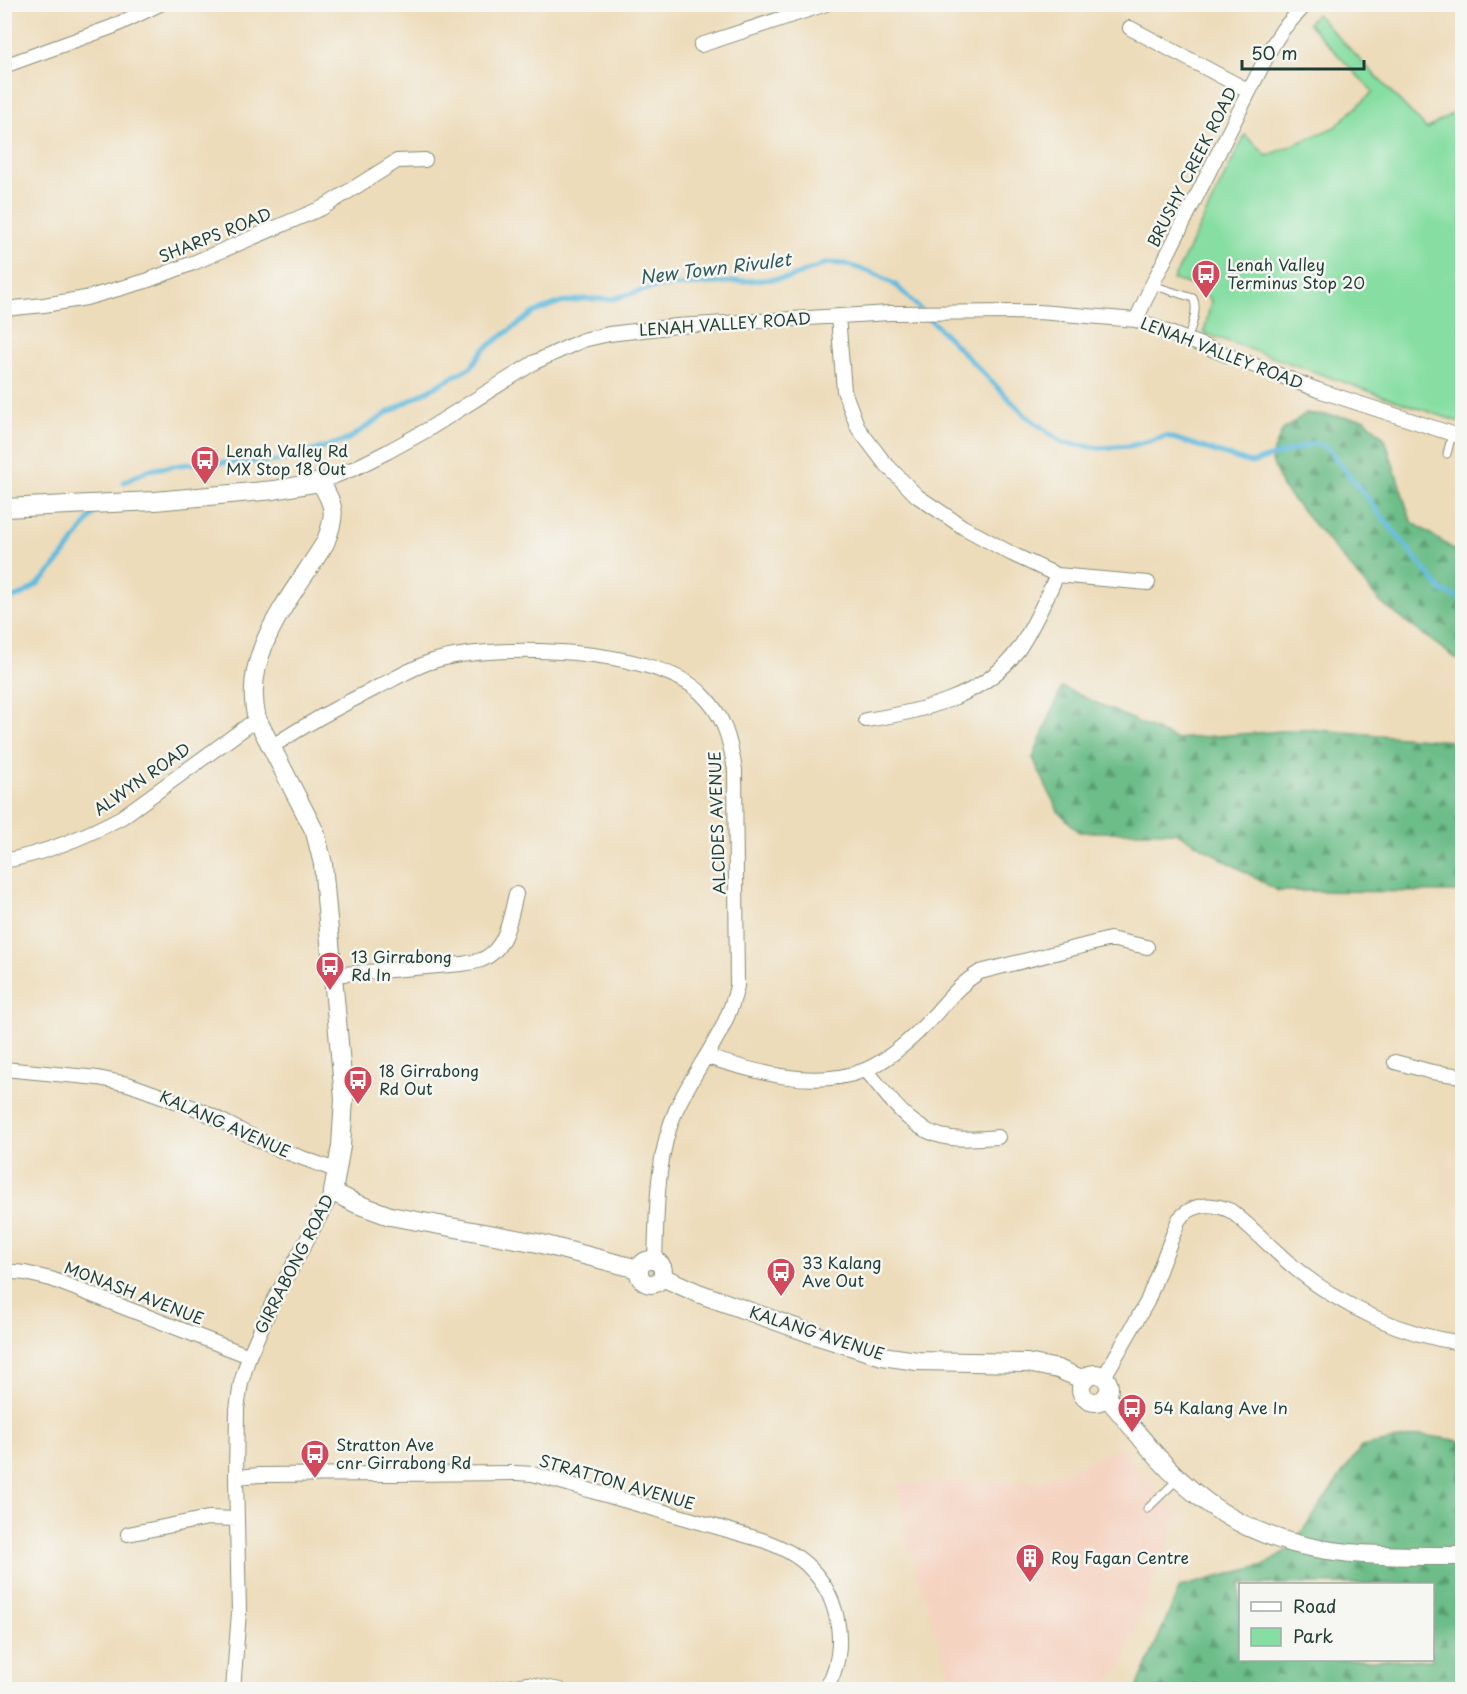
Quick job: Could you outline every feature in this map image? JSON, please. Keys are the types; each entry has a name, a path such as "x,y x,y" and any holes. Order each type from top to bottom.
{"street":[{"path":"4,66 112,27 160,4"},
{"path":"701,45 826,4"},
{"name":"BRUSHY CREEK ROAD","path":"1136,320 1249,92 1283,29 1306,4"},
{"path":"1130,28 1249,92"},
{"name":"SHARPS ROAD","path":"4,309 86,298 146,281 322,208 396,161 425,159"},
{"name":"LENAH VALLEY ROAD","path":"4,508 165,501 274,490 320,482 355,468 407,441 535,362 583,340 609,334 677,326 890,313 1039,312 1136,320 1318,390 1457,436"},
{"path":"838,316 844,391 858,428 883,461 917,496 963,527 1057,575 1148,583"},
{"name":"GIRRABONG ROAD","path":"233,1689 239,1612 237,1409 241,1383 249,1356 271,1306 333,1192 344,1122 344,1100 320,848 315,832 257,719 253,704 253,690 264,643 330,531 334,507 320,482"},
{"path":"866,720 908,714 929,707 964,692 992,675 1005,665 1019,649 1057,575"},
{"name":"ALCIDES AVENUE","path":"271,747 311,720 428,662 487,652 529,651 621,659 665,671 683,680 700,692 719,714 729,736 735,770 736,986 723,1029 679,1104 666,1142 658,1192 658,1268"},
{"name":"ALWYN ROAD","path":"4,861 53,849 115,820 257,719"},
{"path":"332,975 462,964 480,960 491,954 501,943 508,928 516,894"},
{"path":"707,1057 745,1069 800,1078 846,1075 866,1070 889,1056 907,1041 969,978 980,972 1110,939 1147,947"},
{"path":"1395,1062 1431,1072 1462,1076"},
{"name":"KALANG AVENUE","path":"4,1069 98,1078 129,1084 200,1110 274,1148 338,1171"},
{"path":"866,1070 901,1112 926,1131 953,1138 998,1137"},
{"path":"333,1192 390,1216 538,1243 638,1269 639,1277 645,1283 657,1282 658,1268"},
{"path":"1104,1377 1147,1302 1179,1219 1185,1212 1203,1205 1221,1207 1231,1211 1314,1283 1364,1312 1413,1333 1462,1343"},
{"name":"KALANG AVENUE","path":"658,1268 698,1293 882,1356 928,1362 1027,1363 1058,1370 1084,1380"},
{"name":"MONASH AVENUE","path":"4,1271 51,1279 249,1356"},
{"path":"1093,1374 1104,1377 1108,1384 1106,1396 1099,1401 1086,1398 1081,1389 1084,1380 1093,1374"},
{"path":"1106,1396 1194,1493 1229,1519 1265,1536 1285,1542 1352,1554 1462,1556"},
{"name":"STRATTON AVENUE","path":"237,1477 400,1473 533,1474 762,1540 778,1546 810,1567 830,1597 836,1614 839,1650 835,1669 825,1689"},
{"path":"128,1534 208,1518 237,1519"},
{"path":"493,1689 528,1684 561,1689"}],"lane":[{"path":"1152,285 1193,298 1196,303 1188,339"},
{"path":"1446,454 1457,436"},
{"path":"1147,1509 1179,1479"}],"shaded area":[{"path":"1119,1448 1178,1516 1120,1669 1105,1684 1092,1689 954,1689 906,1538 897,1483 1041,1481"}],"green space":[{"path":"1316,14 1427,129 1462,107 1462,423 1204,333 1211,301 1199,289 1173,280 1245,135 1267,156 1335,127 1373,92 1308,23"},
{"path":"1306,413 1365,419 1385,439 1411,521 1462,555 1462,663 1382,604 1282,487 1271,458 1282,431"},
{"path":"1062,687 1175,739 1308,729 1462,742 1462,892 1278,891 1176,832 1079,832 1058,811 1033,758"},
{"path":"1421,1435 1462,1441 1462,1689 1136,1690 1180,1587 1265,1565 1291,1547 1361,1447"}],"waterway":[{"name":"New Town Rivulet","path":"124,482 148,470 187,464 281,461 347,440 387,413 471,367 483,350 533,313 555,304 583,299 612,299 656,287 789,278 827,263 846,264 876,274 897,286 1025,415 1063,443 1100,448 1130,446 1167,436 1251,463 1315,443 1327,448 1442,591 1462,599"},
{"name":"New Town Rivulet","path":"4,599 30,590 42,580 65,554 92,516"}],"place":[{"name":"Lenah Valley Terminus Stop 20","path":"1206,300"},
{"name":"Lenah Valley Rd MX Stop 18 Out","path":"205,486"},
{"name":"13 Girrabong Rd In","path":"330,992"},
{"name":"18 Girrabong Rd Out","path":"358,1106"},
{"name":"33 Kalang Ave Out","path":"781,1298"},
{"name":"54 Kalang Ave In","path":"1132,1434"},
{"name":"Stratton Ave cnr Girrabong Rd","path":"315,1480"},
{"name":"Roy Fagan Centre","path":"1030,1584"}]}
